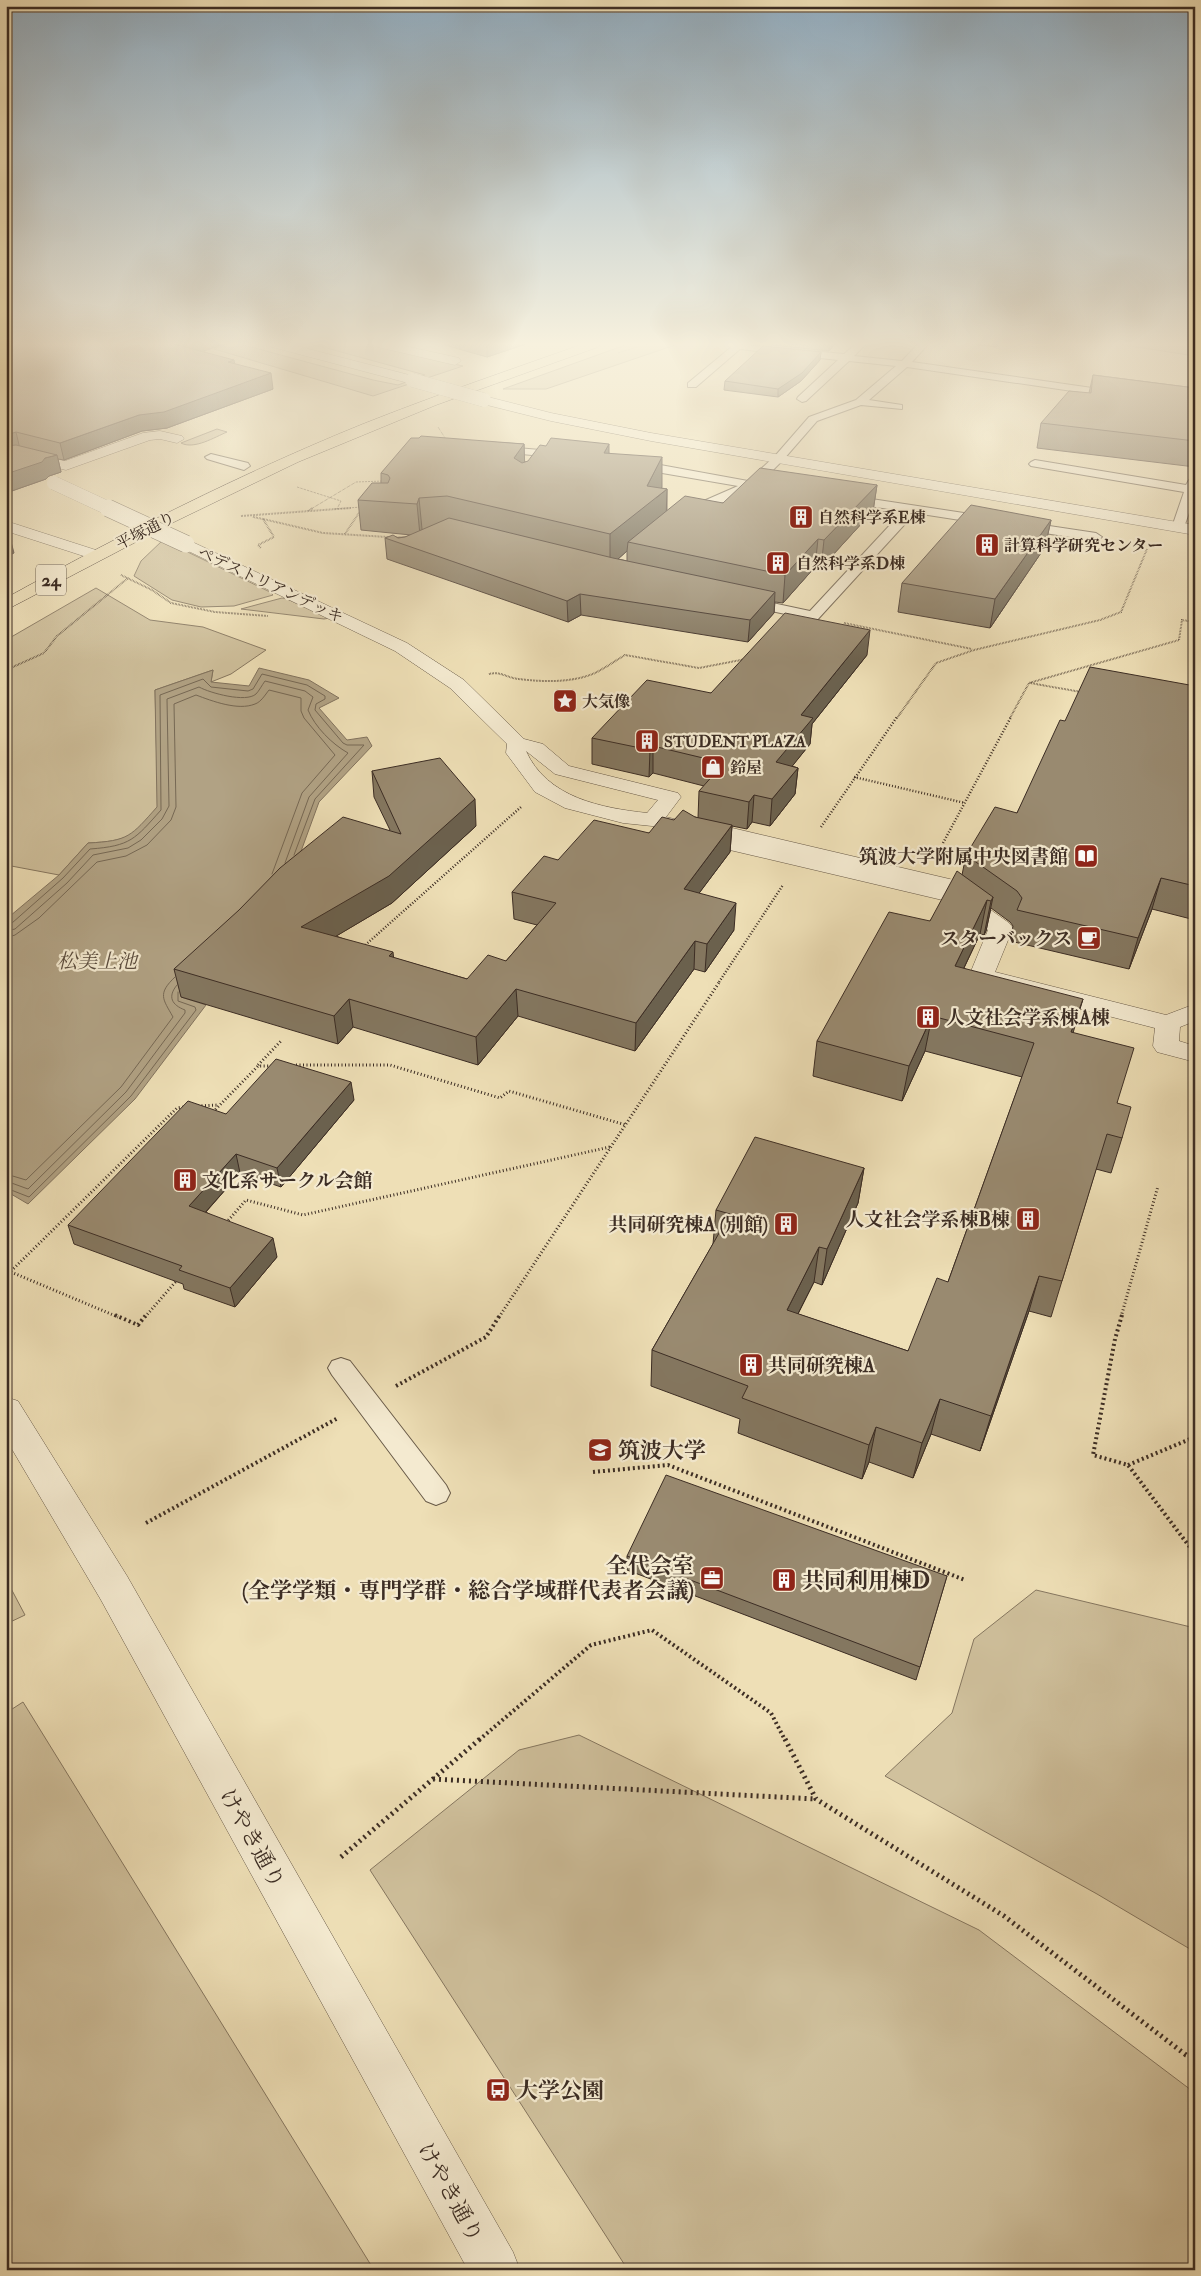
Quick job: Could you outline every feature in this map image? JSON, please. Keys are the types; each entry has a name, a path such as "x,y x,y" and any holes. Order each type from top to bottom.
{"main road":[{"path":"228,473 282,450"},
{"name":"平塚通り","path":"6,605 96,555 199,502 313,450"},
{"name":"平塚通り","path":"114,527 147,512"},
{"name":"平塚通り","path":"56,557 89,540"}],"street":[{"name":"ペデストリアンデッキ","path":"109,450 66,466 14,456 40,469 45,478 54,483 393,643 457,684 517,743 536,748 562,770 671,797 653,820"},
{"path":"734,450 1195,530"},
{"path":"6,526 96,555"},
{"name":"ペデストリアンデッキ","path":"517,743 516,753 542,788 572,804 624,817 653,820 948,890 1001,928 981,976 1168,1023"},
{"path":"1195,1012 1168,1023 1166,1046 1195,1054"},
{"name":"けやき通り","path":"6,1410 114,1588 495,2270"}],"lane":[{"path":"510,450 576,456"},
{"path":"676,521 751,485 786,450"},
{"path":"538,466 548,453"},
{"path":"1044,454 1035,464 1193,486 1178,527"},
{"path":"211,457 244,466"},
{"path":"624,462 770,488"},
{"path":"836,498 1096,537"},
{"path":"727,598 813,616 912,509"},
{"path":"977,534 985,520"},
{"path":"341,1368 436,1493"}],"path":[{"path":"308,511 356,482 386,481"},
{"path":"290,485 341,501 337,509"},
{"path":"241,516 362,507 345,534"},
{"path":"250,516 323,533 402,538"},
{"path":"263,519 274,538 258,545 264,551"},
{"path":"820,829 854,777 936,664 974,650 1100,620 1121,612 1149,544"},
{"path":"114,573 152,590 171,603 214,612 272,617"},
{"path":"6,670 44,653 57,636 128,578"},
{"path":"813,616 974,650"},
{"path":"943,843 1030,683 1179,640 1182,620 1195,622"},
{"path":"457,684 496,672 517,679 557,681 575,679 595,673 625,655 699,668 752,657"},
{"path":"1030,683 1088,693"},
{"path":"854,777 965,803"},
{"path":"357,952 542,788"},
{"path":"146,1523 486,1337 784,884"},
{"path":"208,1117 282,1040"},
{"path":"286,1065 390,1065 500,1098 509,1091 626,1125"},
{"path":"258,1066 277,1066"},
{"path":"194,1107 220,1104"},
{"path":"6,1276 177,1108 186,1107"},
{"path":"220,1229 246,1200 303,1214 611,1146"},
{"path":"1158,1186 1115,1338 1093,1456 1128,1465 1195,1437"},
{"path":"11,1272 138,1325 183,1274"},
{"path":"593,1472 668,1465 965,1580"},
{"path":"1128,1465 1195,1554"},
{"path":"341,1858 591,1645 652,1630 771,1713 816,1799"},
{"path":"432,1779 816,1799 1004,1916 1186,2055 1195,2058"}],"shaded area":[{"path":"163,540 273,595 234,606 201,607 172,600 134,576 141,561"},
{"path":"96,588 150,620 203,627 266,650 231,674 211,682 213,670 155,690 158,807 129,836 113,841 88,843 59,875 6,865 6,640"},
{"path":"282,598 330,618 324,619 241,609"},
{"path":"6,1579 25,1615 6,1624"},
{"path":"1036,1590 1195,1628 1195,1952 1097,1894 885,1776 952,1713 974,1639"},
{"path":"23,1702 374,2270 6,2270 6,1713"},
{"path":"579,1735 979,1930 1195,2093 1195,2270 628,2270 370,1870 519,1750"}],"water":[{"name":"松美上池","path":"259,668 309,680 339,698 319,708 347,740 367,737 372,746 319,802 285,895 181,997 206,1005 135,1099 28,1204 6,1191 6,923 10,916 59,875 88,843 112,841 128,835 135,831 157,807 155,690 213,670 211,682 249,686"}],"building":[{"path":"6,450 37,450 57,455 45,458 42,462 6,474"},
{"path":"401,450 520,450 514,458 522,463 528,461 536,450 606,450 604,453 662,457 647,486 667,489 610,534 447,496 419,498 417,504 358,500 372,483 388,483 390,478 388,475 381,473"},
{"path":"760,468 877,485 824,540 818,539 785,575 628,542 685,496 723,503"},
{"path":"971,505 1051,520 995,599 902,583"},
{"path":"449,518 613,558 775,592 750,620 580,594 567,601 385,538 393,535 398,538 405,537"},
{"path":"785,613 870,630 801,715 813,718 776,762 798,768 772,799 754,795 749,802 699,791 724,763 653,746 650,750 592,738 647,680 711,693"},
{"name":"筑波大学附属中央図書館","path":"1090,667 1195,686 1195,886 1161,878 1138,938 1017,910 1022,898 1017,891 966,855 995,807 1017,813 1060,720 1065,721"},
{"path":"440,758 475,799 389,876 301,927 393,952 389,956 467,979 488,955 506,961 556,903 512,892 544,856 558,860 594,820 649,833 662,817 674,820 683,810 695,817 732,825 684,889 736,903 707,944 695,941 636,1023 516,989 476,1037 349,999 334,1016 174,969 239,910 280,868 343,817 401,834 372,771"},
{"path":"957,871 993,897 991,901 987,900 955,966 1083,999 1071,1032 1134,1048 1117,1103 1131,1107 1122,1138 1107,1134 1062,1281 1039,1276 991,1416 940,1399 922,1443 876,1427 869,1445 742,1398 748,1386 652,1350 730,1214 716,1210 755,1137 864,1168 827,1249 819,1247 787,1310 908,1351 937,1278 948,1282 1034,1043 932,1016 909,1066 817,1041 889,912 930,921"},
{"path":"276,1059 351,1082 277,1168 236,1154 189,1206 273,1238 230,1288 179,1270 182,1266 68,1225 188,1101 226,1114"},
{"name":"共同利用棟D","path":"666,1475 947,1576 920,1667 627,1556"}],"place":[{"name":"自然科学系E棟","path":"801,517"},
{"name":"計算科学研究センター","path":"987,545"},
{"name":"自然科学系D棟","path":"778,563"},
{"name":"大気像","path":"565,701"},
{"name":"STUDENT PLAZA","path":"647,741"},
{"name":"鈴屋","path":"713,767"},
{"name":"筑波大学附属中央図書館","path":"1086,856"},
{"name":"スターバックス","path":"1089,938"},
{"name":"人文社会学系棟A棟","path":"928,1017"},
{"name":"文化系サークル会館","path":"185,1180"},
{"name":"人文社会学系棟B棟","path":"1028,1219"},
{"name":"共同研究棟A (別館)","path":"786,1224"},
{"name":"共同研究棟A","path":"751,1365"},
{"name":"筑波大学","path":"600,1450"},
{"name":"全代会室 (全学学類・専門学群・総合学域群代表者会議)","path":"712,1578"},
{"name":"共同利用棟D","path":"784,1580"},
{"name":"大学公園","path":"498,2090"}]}
